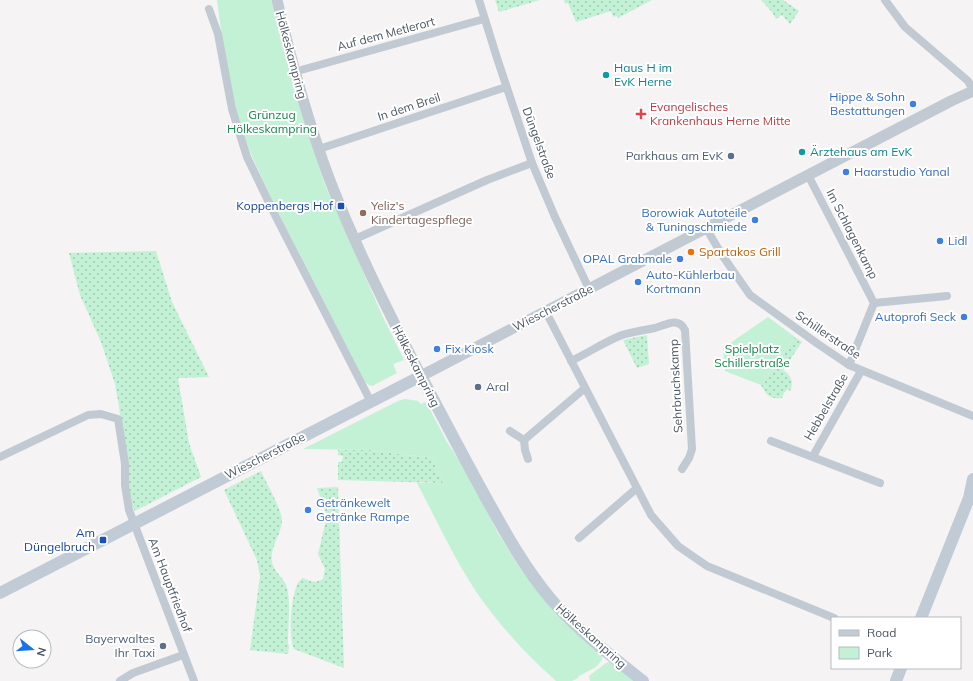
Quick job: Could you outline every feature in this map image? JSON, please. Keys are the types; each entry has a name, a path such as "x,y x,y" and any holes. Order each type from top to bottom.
{"main road":[{"name":"Wiescherstraße","path":"0,594 421,376"},
{"name":"Hölkeskampring","path":"421,376 512,545 534,578 572,621 594,642 642,681"},
{"path":"921,617 971,494 973,479"},
{"path":"896,681 901,669"}],"street":[{"name":"Hölkeskampring","path":"277,0 294,72 330,179 383,300 421,376"},
{"name":"Düngelstraße","path":"479,0 506,87 532,163 555,217 589,289"},
{"path":"885,0 905,27 968,81 973,90"},
{"path":"210,9 218,34 232,109 247,157 276,217 371,402"},
{"name":"Auf dem Metlerort","path":"294,72 484,19"},
{"name":"In dem Breil","path":"319,149 506,87"},
{"name":"Wiescherstraße","path":"421,376 973,90"},
{"path":"355,239 480,183 532,163"},
{"name":"Im Schlagenkamp","path":"808,176 874,303"},
{"name":"Schillerstraße","path":"706,228 722,255 754,299 849,365 973,416"},
{"path":"849,365 874,303 947,296"},
{"path":"546,312 651,515 678,546 707,566 832,617"},
{"name":"Sehrbruchskamp","path":"571,361 622,335 658,327 667,323 680,323 685,330 692,449 689,458 682,469"},
{"name":"Hebbelstraße","path":"813,456 862,371"},
{"path":"524,440 585,388"},
{"path":"0,457 88,415 101,414 118,418 125,464 125,485 129,510 134,524"},
{"path":"510,431 524,440"},
{"path":"524,440 528,459"},
{"name":"Hebbelstraße","path":"771,441 880,483"},
{"path":"579,538 637,488"},
{"name":"Am Hauptfriedhof","path":"134,524 194,681"},
{"path":"120,681 133,674 183,655"}],"green space":[{"name":"Grünzug Hölkeskampring","path":"217,0 271,0 296,95 325,185 382,315 404,360 393,364 397,373 373,386 365,382 274,204 250,152 237,113 225,61"},
{"path":"495,0 540,0 499,12"},
{"path":"564,0 652,0 618,18 617,16 613,17 611,11 576,22 568,3 565,4"},
{"path":"761,0 783,0 799,11 790,24 782,15 776,19"},
{"path":"156,251 172,302 209,377 178,378 189,443 201,477 135,511 128,487 119,406 115,384 101,342 80,295 69,253"},
{"name":"Spielplatz Schillerstraße","path":"768,317 795,337 761,385 725,371 723,348"},
{"path":"647,335 649,364 637,368 623,340"},
{"path":"795,337 802,342 783,370 788,374 792,382 790,391 788,389 782,398 768,396 761,385"},
{"path":"405,399 418,401 421,404 426,402 447,442 470,477 498,533 520,568 537,591 602,655 602,660 596,667 572,681 556,681 523,649 493,615 459,564 417,483 443,483 432,458 369,450 303,449 398,401"},
{"path":"338,450 369,450 432,458 443,483 338,480 338,462 342,462 343,456 338,455"},
{"path":"261,471 277,503 282,521 272,552 272,562 273,566 286,584 288,594 288,654 250,650 260,576 257,560 224,490"},
{"path":"338,487 344,668 294,649 291,635 293,599 298,583 303,578 313,582 323,579 325,569 318,554 327,516 317,488"},
{"path":"610,662 634,681 590,681 589,676 606,663"}],"place":[{"name":"Haus H im EvK Herne","path":"606,75"},
{"name":"Hippe & Sohn Bestattungen","path":"913,104"},
{"name":"Evangelisches Krankenhaus Herne Mitte","path":"641,114"},
{"name":"Ärztehaus am EvK","path":"802,152"},
{"name":"Parkhaus am EvK","path":"731,156"},
{"name":"Haarstudio Yanal","path":"846,172"},
{"name":"Koppenbergs Hof","path":"341,206"},
{"name":"Yeliz's Kindertagespflege","path":"363,213"},
{"name":"Borowiak Autoteile & Tuningschmiede","path":"755,220"},
{"name":"Lidl","path":"940,241"},
{"name":"Spartakos Grill","path":"691,252"},
{"name":"OPAL Grabmale","path":"680,259"},
{"name":"Auto-Kühlerbau Kortmann","path":"638,282"},
{"name":"Autoprofi Seck","path":"964,317"},
{"name":"Fix Kiosk","path":"437,349"},
{"name":"Aral","path":"478,387"},
{"name":"Getränkewelt Getränke Rampe","path":"308,510"},
{"name":"Am Düngelbruch","path":"103,540"},
{"name":"Bayerwaltes Ihr Taxi","path":"163,646"}]}
